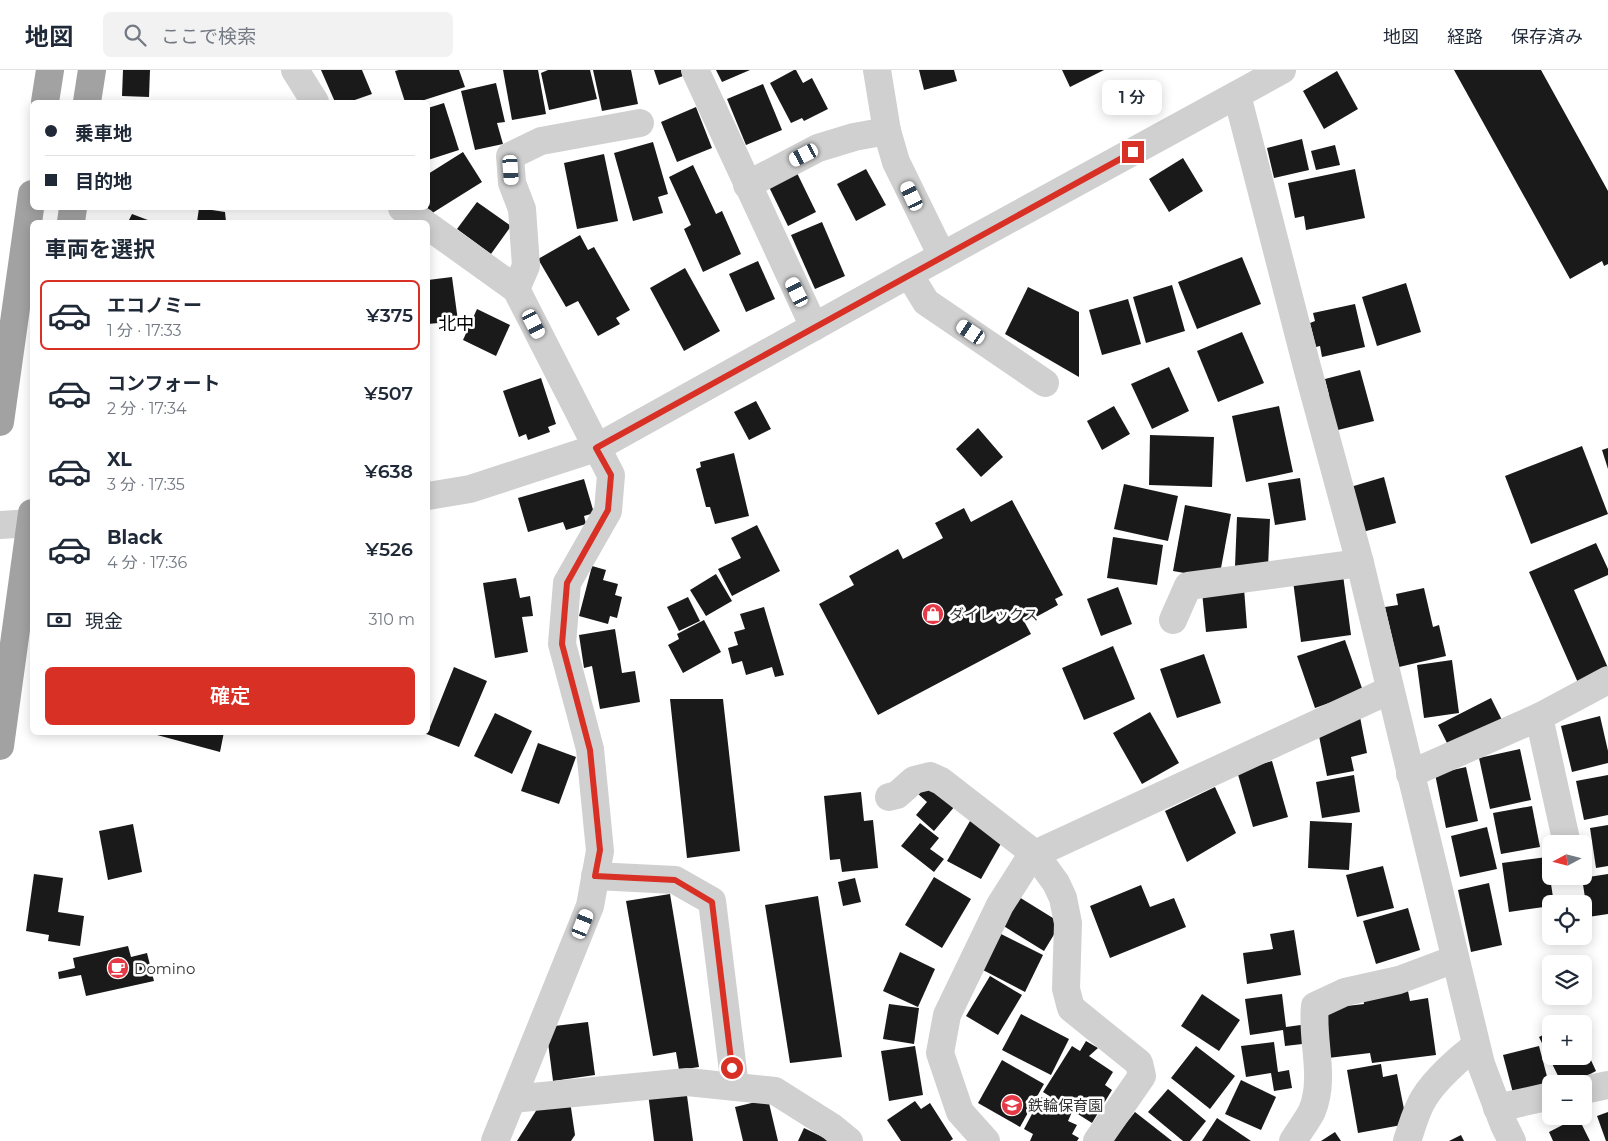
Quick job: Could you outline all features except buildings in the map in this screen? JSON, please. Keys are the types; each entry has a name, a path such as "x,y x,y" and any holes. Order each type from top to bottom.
{"highway":[{"path":"45,100 50,70"},
{"path":"87,100 92,70"},
{"path":"0,422 30,208"},
{"path":"0,746 30,534"}],"street":[{"path":"295,70 314,100"},
{"path":"694,70 814,327"},
{"path":"877,70 887,131 896,162 942,256"},
{"path":"430,496 470,489 596,448 1282,70"},
{"path":"1237,95 1360,563 1476,1046 1497,1108 1515,1140"},
{"path":"516,289 526,266 522,209 512,183 510,156 541,141 640,123"},
{"path":"747,185 818,148 854,137 887,131"},
{"path":"405,210 420,220"},
{"path":"430,227 516,289 611,475 608,510 567,583 562,644 590,750 600,850 590,906 495,1141"},
{"path":"909,274 926,302 1045,383"},
{"path":"0,525 30,520"},
{"path":"1173,620 1188,586 1360,563"},
{"path":"1410,774 1539,717 1608,680"},
{"path":"986,1141 960,1112 940,1053 947,1015 1000,904 1028,861 1035,854 1390,690"},
{"path":"1539,717 1565,835"},
{"path":"889,797 898,795 914,780 930,776 941,781 1035,854 1056,883 1063,898 1068,923 1066,990 1071,1008 1139,1063 1142,1076 1097,1141"},
{"path":"595,876 675,880 712,902 734,1087"},
{"path":"1293,1141 1312,1110 1318,1083 1313,1021 1314,1006 1344,992 1399,980 1455,960"},
{"path":"1407,1141 1424,1098 1464,1054 1476,1046"},
{"path":"512,1099 687,1082 775,1091 832,1127 849,1141"},
{"path":"1592,1088 1608,1085"},
{"path":"1497,1108 1542,1098"}],"place":[{"name":"ダイレックス","path":"933,614"},
{"name":"Domino","path":"118,968"},
{"name":"鉄輪保育園","path":"1012,1105"}],"district":[{"name":"北中","path":"456,324"}],"route":[{"path":"732,1068 712,902 675,880 595,876 600,850 590,750 562,644 567,583 608,510 611,475 596,448 1133,152"}]}
